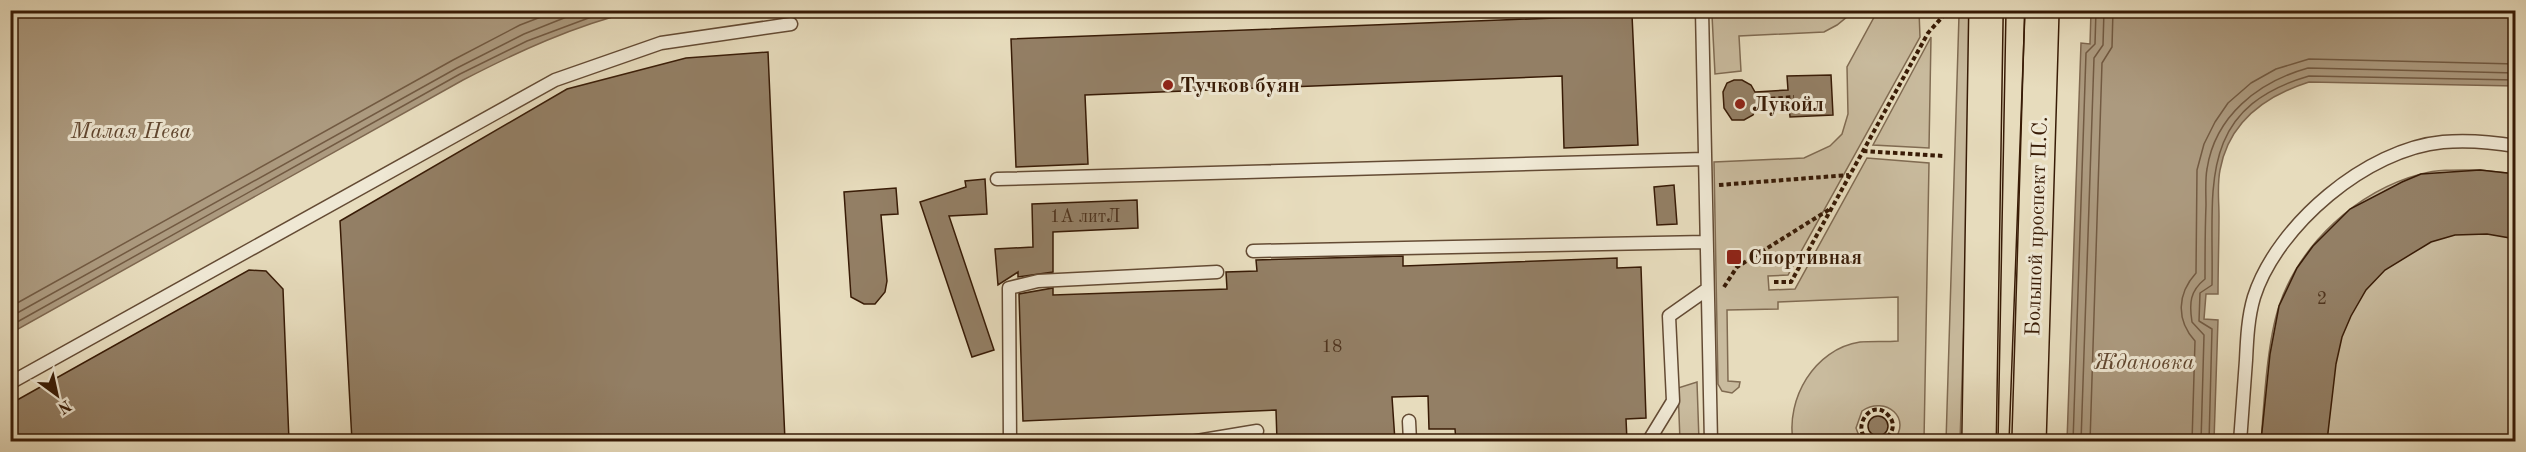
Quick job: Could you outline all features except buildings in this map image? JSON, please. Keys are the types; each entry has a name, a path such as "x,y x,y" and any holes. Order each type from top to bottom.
{"main road":[{"path":"1979,441 1986,10"},
{"name":"Большой проспект П.С.","path":"2029,441 2042,10"}],"lane":[{"path":"1702,10 1706,290 1711,441"},
{"path":"10,383 555,80 661,43 791,24"},
{"path":"2240,441 2248,324 2254,297 2264,273 2288,236 2304,218 2345,183 2394,155 2442,142 2492,142 2516,146"},
{"path":"997,178 1704,159"},
{"path":"1253,251 1706,242"},
{"path":"1010,441 1009,288 1038,281 1216,272"},
{"path":"1648,441 1673,401 1669,316 1706,290"},
{"path":"1409,421 1410,441 1419,441"},
{"path":"1191,441 1257,431"}],"path":[{"path":"1774,282 1791,282 1928,33 1944,15"},
{"path":"1756,100 1794,97"},
{"path":"1863,151 1944,156"},
{"path":"1705,187 1850,175"},
{"path":"1707,314 1737,267 1831,208"},
{"path":"1870,411 1886,412 1891,418 1892,433 1887,439 1878,441 1866,437 1861,423 1864,416 1870,411"},
{"path":"1860,441 1866,437"}],"shaded area":[{"path":"1878,10 1919,11 1920,37 1788,275 1768,276 1769,290 1795,289 1867,158 1929,163 1924,441 1893,441 1900,425 1898,418 1888,408 1880,406 1862,411 1856,428 1859,436 1852,441 1793,441 1794,409 1799,393 1817,365 1829,355 1860,342 1898,341 1898,297 1778,302 1778,309 1727,310 1728,381 1740,382 1739,387 1732,393 1722,391 1718,384 1714,162 1804,158 1830,146 1842,134 1848,114 1847,67"},
{"path":"1717,11 1849,11 1848,16 1824,32 1739,36 1741,71 1715,74 1712,15"},
{"path":"1959,15 1974,16 1960,441 1946,442"},
{"path":"1931,37 1929,148 1873,145"},
{"path":"2480,170 2515,174 2515,441 2261,442 2267,373 2279,306 2289,283 2316,241 2353,207 2397,182 2435,171"},
{"path":"1697,382 1699,441 1680,441 1678,388"}],"water":[{"name":"Малая Нева","path":"11,10 634,11 547,40 463,80 11,333"},
{"name":"Ждановка","path":"2091,11 2515,11 2515,86 2309,82 2264,103 2241,124 2225,153 2219,176 2218,294 2206,294 2204,319 2218,320 2214,441 2067,441 2081,43 2090,44"}],"tram line":[{"path":"1998,442 2006,10"},
{"path":"2009,442 2025,10"}],"place":[{"name":"Тучков буян","path":"1168,85"},
{"name":"Лукойл","path":"1740,104"},
{"name":"Спортивная","path":"1734,257"}]}
